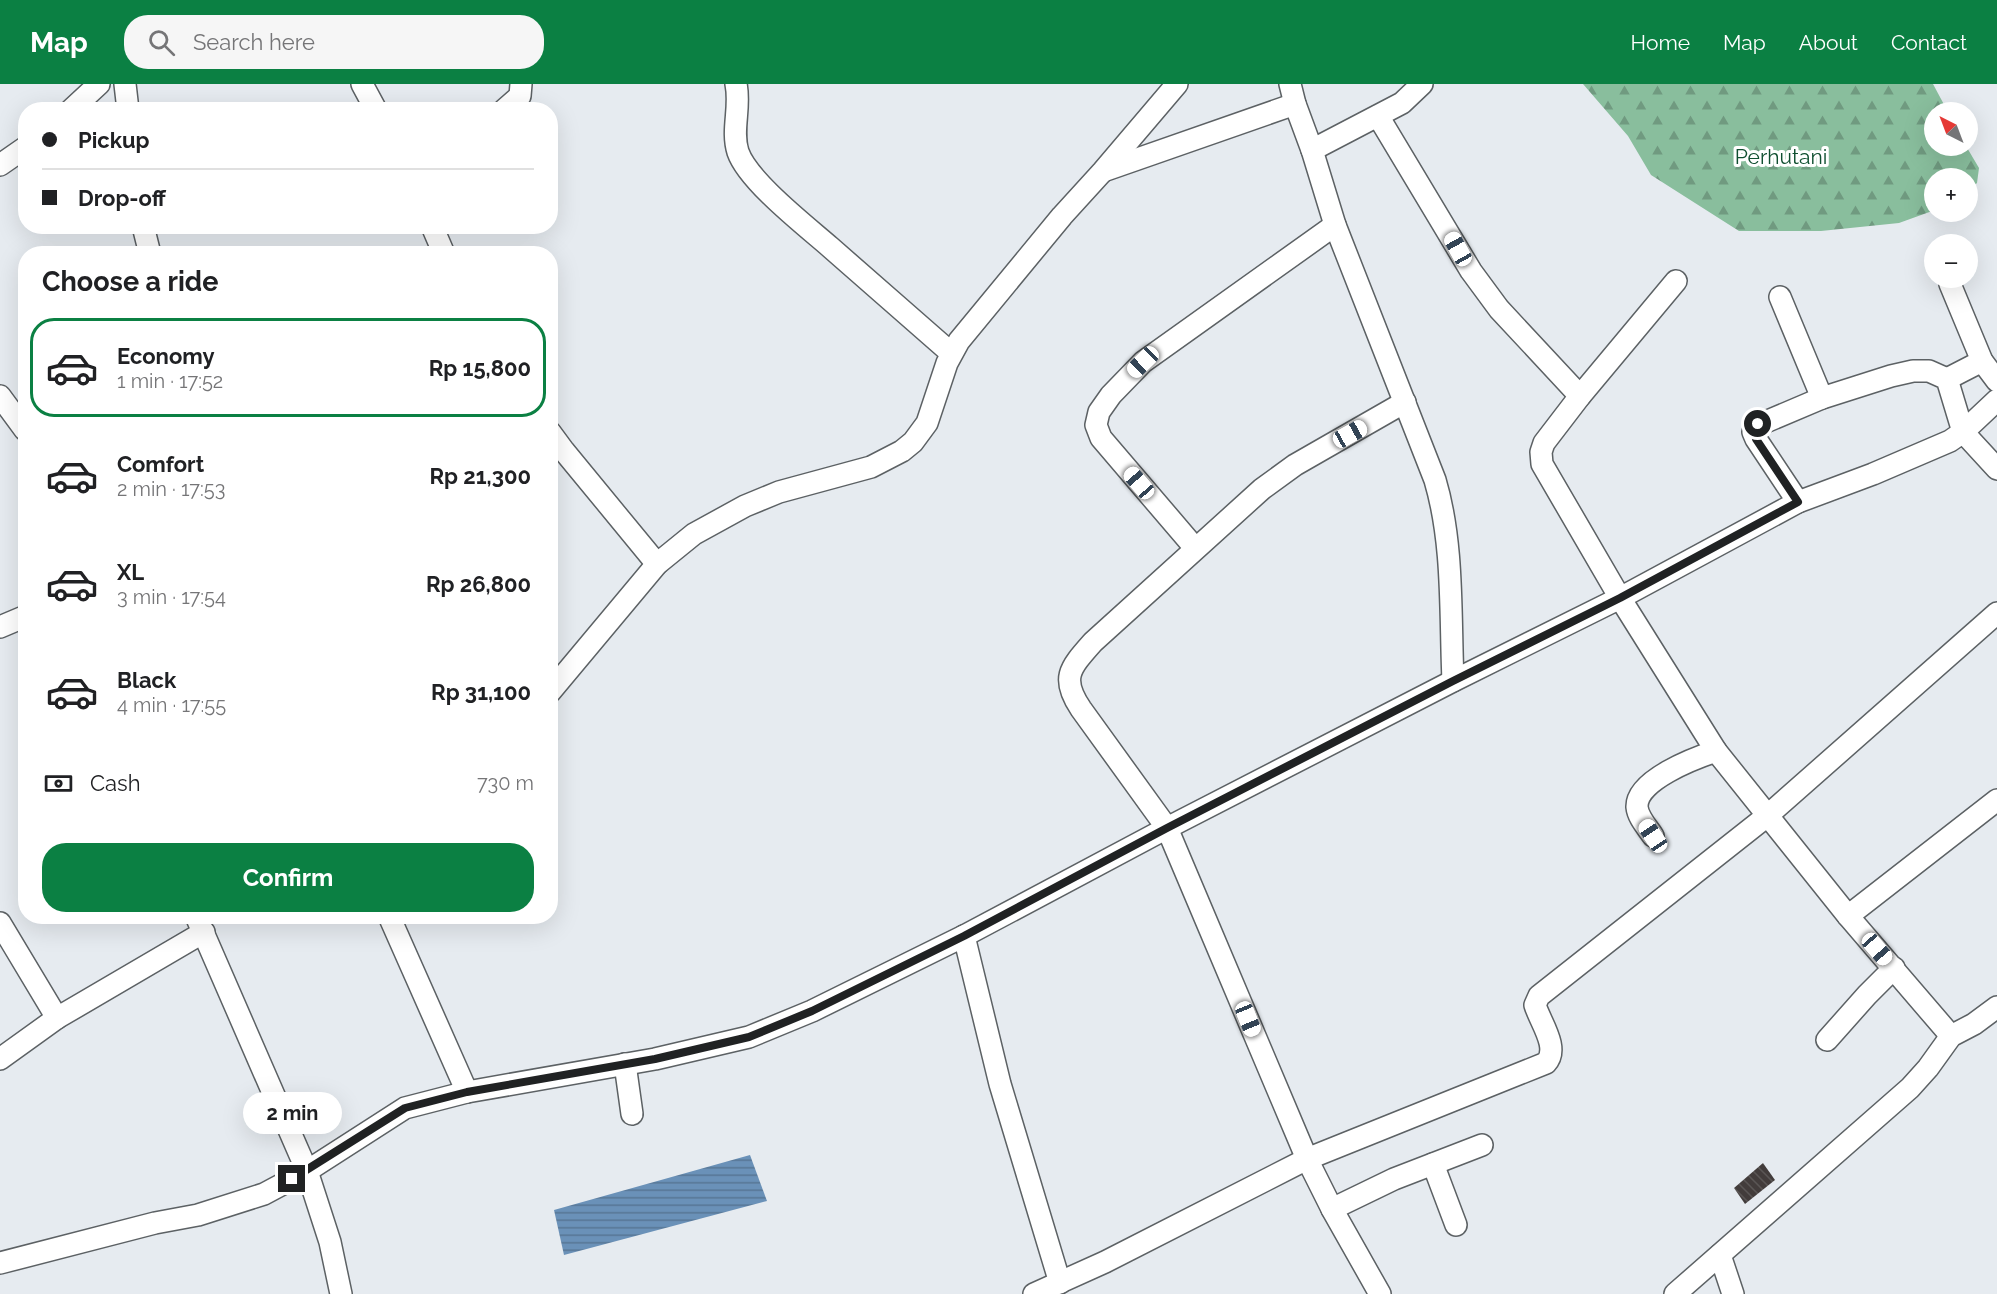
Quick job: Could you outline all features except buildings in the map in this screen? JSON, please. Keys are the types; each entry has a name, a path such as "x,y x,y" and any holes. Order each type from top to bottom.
{"street":[{"path":"80,102 99,84"},
{"path":"125,84 127,102"},
{"path":"362,84 372,102"},
{"path":"513,102 520,96 521,84"},
{"path":"736,84 738,101 735,140 739,154 752,175 787,210 951,353"},
{"path":"558,682 657,564 702,529 745,506 778,492 872,467 902,451 920,434 927,423 951,353 969,327 1177,84"},
{"path":"1312,150 1402,103 1422,84"},
{"path":"1103,171 1293,94 1335,225 1435,480 1445,519 1453,681"},
{"path":"1378,116 1471,271 1499,309 1580,396"},
{"path":"0,165 18,153"},
{"path":"1195,548 1101,438 1096,429 1097,418 1111,395 1143,362 1335,225"},
{"path":"1676,281 1544,443 1541,460 1620,598 1716,751 1848,916 1951,1036"},
{"path":"1952,288 1982,361 1997,381"},
{"path":"1780,297 1822,398"},
{"path":"1947,380 1982,361"},
{"path":"1798,502 1756,439 1754,430 1761,423 1822,398 1913,371 1929,370 1947,380 1963,432 1997,470"},
{"path":"0,396 18,420"},
{"path":"0,1263 155,1223 198,1215 264,1194 307,1171 405,1108 467,1092 625,1064 749,1037 812,1011 964,936 1167,828 1620,598 1798,502 1950,441 1997,400"},
{"path":"1380,1294 1307,1159 1167,828 1081,709 1071,693 1069,680 1074,665 1093,642 1262,489 1295,465 1405,402"},
{"path":"558,443 657,564"},
{"path":"1034,1294 1141,1244 1307,1159 1548,1061 1552,1048 1534,1005 1539,996 1767,816 1997,613"},
{"path":"0,627 18,619"},
{"path":"1653,836 1638,813 1640,796 1649,785 1668,772 1686,762 1716,751"},
{"path":"1848,916 1997,800"},
{"path":"0,923 57,1018"},
{"path":"0,1059 57,1018 200,924 307,1171 330,1242 341,1294"},
{"path":"392,924 467,1092"},
{"path":"964,936 1000,1084 1060,1283"},
{"path":"1827,1040 1854,1008 1894,968"},
{"path":"1674,1294 1910,1088 1951,1036 1974,1024 1997,1007"},
{"path":"625,1064 632,1114"},
{"path":"1332,1209 1394,1179 1482,1144"},
{"path":"1433,1164 1456,1225"},
{"path":"1720,1255 1733,1294"}],"green space":[{"name":"Perhutani","path":"1583,84 1933,84 1943,102 1924,102 1924,156 1972,156 1979,168 1978,176 1978,168 1924,168 1924,214 1899,223 1821,231 1739,231 1651,175 1628,136"}],"water":[{"path":"750,1155 767,1201 564,1255 554,1210"}],"route":[{"path":"292,1179 405,1108 467,1092 655,1059 749,1037 812,1011 964,936 1167,828 1620,598 1798,502 1753,434 1758,424"}]}
